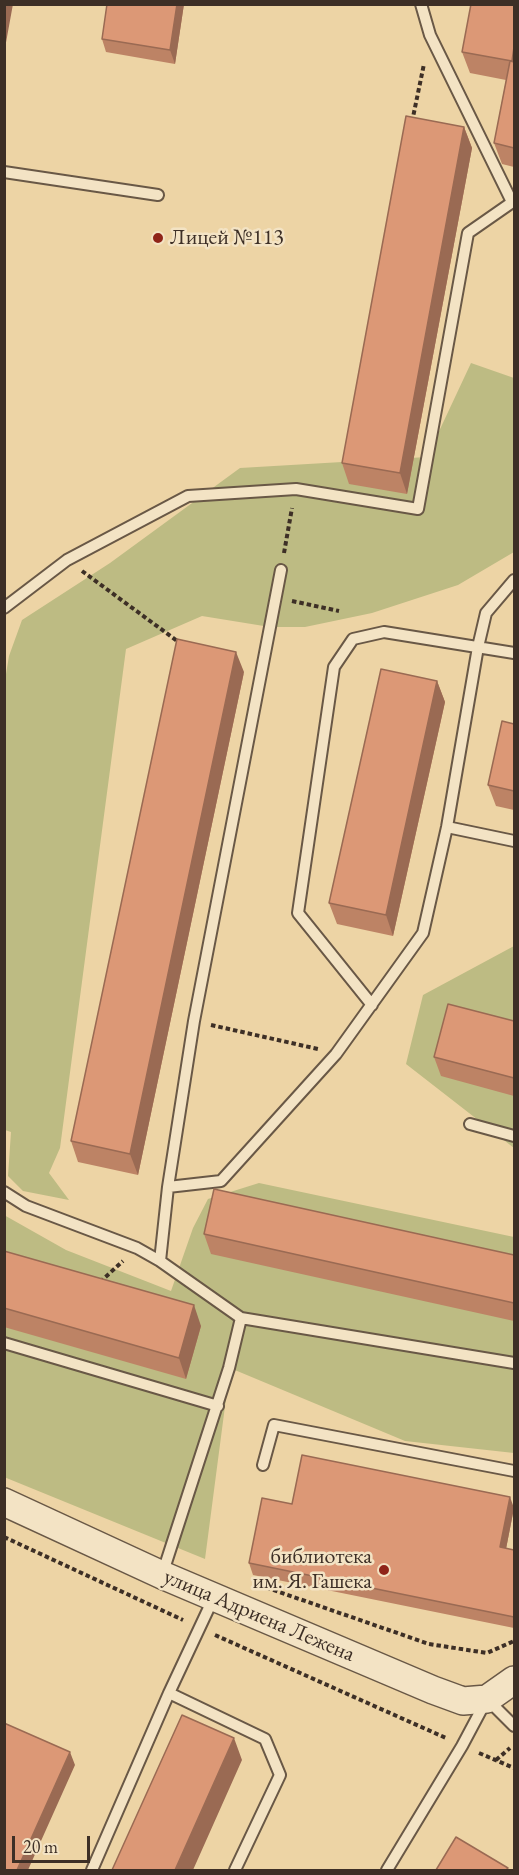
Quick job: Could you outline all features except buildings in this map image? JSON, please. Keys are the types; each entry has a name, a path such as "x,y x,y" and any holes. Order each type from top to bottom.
{"street":[{"name":"улица Адриена Лежена","path":"4,1502 162,1575 433,1690 463,1701 487,1699"},
{"path":"487,1699 514,1680"}],"lane":[{"path":"4,608 67,560 188,496 296,489 417,509 468,233 513,202 430,35 421,4"},
{"path":"4,172 158,195"},
{"path":"160,1261 168,1187 194,1022 281,570"},
{"path":"168,1187 221,1181 336,1054 423,933 447,827 478,646 486,613 514,580"},
{"path":"372,1005 298,913 334,667 353,639 384,632 514,653"},
{"path":"447,827 514,841"},
{"path":"470,1124 514,1136"},
{"path":"4,1192 26,1206 136,1248 160,1261 241,1318 514,1363"},
{"path":"162,1575 230,1368 241,1318"},
{"path":"4,1343 218,1406"},
{"path":"263,1466 274,1425 514,1471"},
{"path":"92,1870 169,1693 214,1597"},
{"path":"169,1693 265,1739 280,1775 235,1870"},
{"path":"387,1870 462,1746 487,1699 514,1726"}],"path":[{"path":"411,128 430,35"},
{"path":"281,570 296,489"},
{"path":"67,560 181,643"},
{"path":"276,598 339,611"},
{"path":"194,1022 336,1054"},
{"path":"98,1284 136,1248"},
{"path":"4,1537 199,1628 447,1738"},
{"path":"252,1582 429,1644 487,1653 514,1641"},
{"path":"496,1760 510,1748"},
{"path":"479,1753 514,1768"}],"shaded area":[{"path":"471,363 514,378 514,552 458,585 372,613 305,627 270,627 202,616 126,649 60,1148 49,1173 69,1200 23,1191 8,1176 11,1132 5,1130 4,686 9,656 22,620 110,563 240,468 427,457"},
{"path":"514,946 514,1148 406,1064 423,995"},
{"path":"259,1183 514,1237 514,1453 405,1441 230,1368 205,1559 4,1477 4,1215 66,1250 171,1291 193,1228 208,1199"}],"place":[{"name":"Лицей №113","path":"158,238"},
{"name":"библиотека им. Я. Гашека","path":"384,1570"}]}
